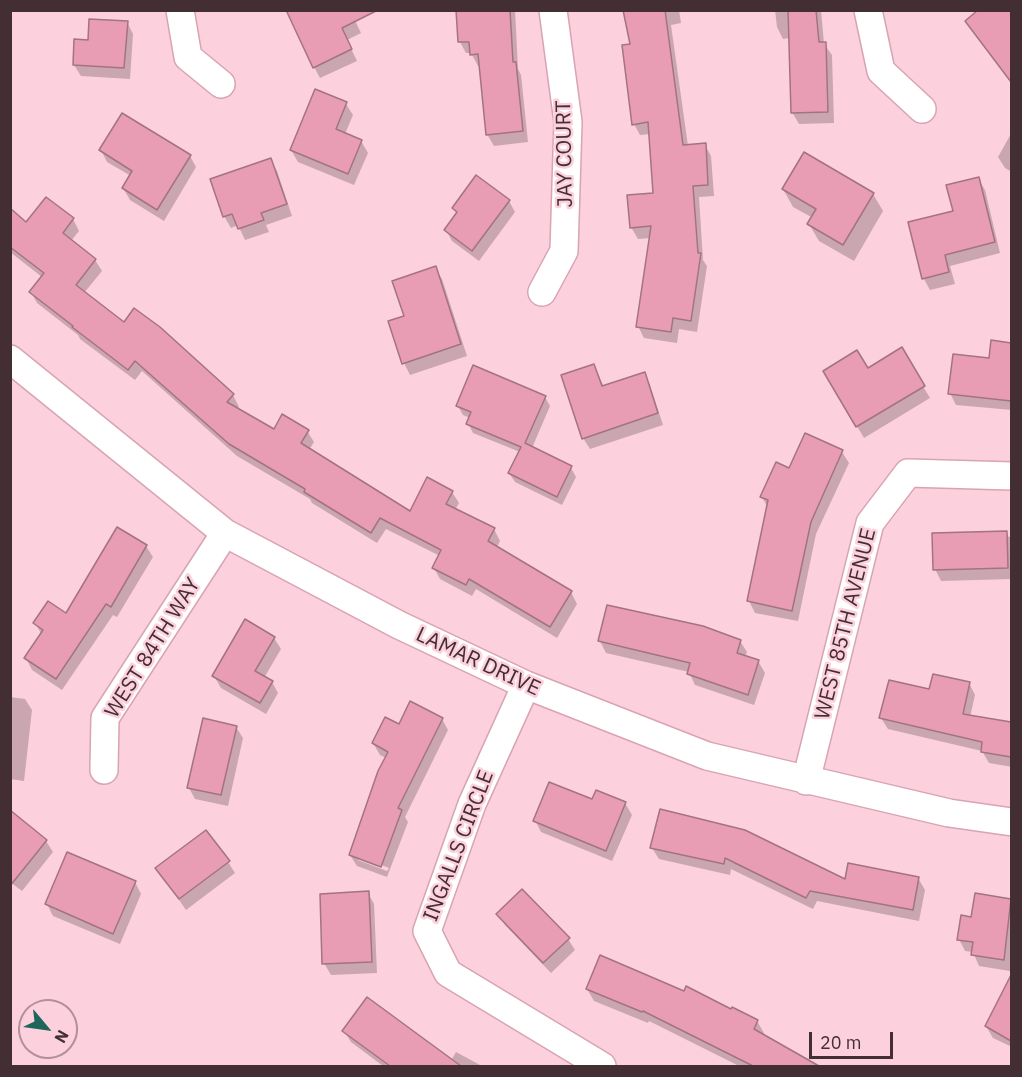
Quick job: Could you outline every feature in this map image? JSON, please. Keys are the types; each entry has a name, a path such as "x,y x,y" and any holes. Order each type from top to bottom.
{"street":[{"path":"180,10 188,57 221,84"},
{"name":"JAY COURT","path":"542,292 564,251 568,122 553,10"},
{"path":"868,10 881,71 922,109"},
{"name":"LAMAR DRIVE","path":"10,359 225,533 399,625 526,686 707,756 949,813 1011,822"},
{"name":"WEST 85TH AVENUE","path":"806,781 870,523 908,473 1011,476"},
{"name":"WEST 84TH WAY","path":"104,771 105,718 225,533"},
{"name":"INGALLS CIRCLE","path":"526,686 472,804 427,931 448,973 602,1066"}],"building":[{"path":"286,10 378,10 342,28 352,49 313,68"},
{"path":"456,10 510,10 513,62 516,62 523,131 486,135 478,54 470,55 469,42 458,42"},
{"path":"623,10 665,10 683,145 706,143 708,185 693,186 698,253 701,253 691,321 673,318 671,332 636,327 651,226 630,228 627,195 653,193 648,122 632,125 622,45 630,44"},
{"path":"788,10 816,10 819,42 826,42 828,112 791,113"},
{"path":"978,10 1011,10 1011,82 965,21"},
{"path":"89,19 128,21 124,68 73,65 74,39 88,40"},
{"path":"315,89 347,102 336,129 362,140 348,174 290,150"},
{"path":"122,113 191,155 157,210 122,188 132,171 99,150"},
{"path":"804,152 874,193 843,245 807,224 816,209 782,189"},
{"path":"271,158 287,204 261,213 264,220 238,229 232,214 223,217 210,179"},
{"path":"476,175 510,200 472,251 444,230 457,212 452,208"},
{"path":"979,177 995,242 945,255 949,272 922,279 908,222 953,211 946,185"},
{"path":"46,197 74,218 63,233 96,259 76,285 124,322 134,308 160,327 234,394 227,402 274,429 282,414 309,430 301,443 410,511 427,477 453,491 446,504 495,528 488,541 572,591 550,627 469,579 466,585 432,568 441,550 380,518 371,533 304,492 305,489 229,444 135,361 128,370 29,292 44,273 10,247 10,208 26,222"},
{"path":"436,266 461,344 402,364 388,321 404,316 392,281"},
{"path":"991,340 1011,343 1011,401 948,394 953,354 989,358"},
{"path":"902,347 925,386 856,427 823,371 857,350 868,368"},
{"path":"594,364 602,386 645,372 658,413 582,439 561,375"},
{"path":"473,365 546,396 525,443 572,466 557,497 508,473 521,447 466,424 471,412 456,406"},
{"path":"805,433 843,450 811,522 792,611 747,601 768,500 760,497 776,462 789,468"},
{"path":"117,527 147,545 111,607 106,604 56,679 24,658 43,630 33,623 48,601 66,613"},
{"path":"1007,531 1008,568 933,570 932,533"},
{"path":"607,605 703,626 741,640 737,653 759,660 748,695 687,674 690,663 598,641"},
{"path":"245,619 275,637 255,671 273,681 260,703 212,676"},
{"path":"933,674 970,682 963,714 1011,722 1011,757 981,752 982,742 879,718 889,680 929,689"},
{"path":"410,701 443,718 398,808 402,810 381,867 349,855 378,771 388,752 372,743 385,717 399,724"},
{"path":"203,718 237,726 221,795 187,788"},
{"path":"549,782 592,799 596,790 626,802 606,851 533,821"},
{"path":"660,809 745,830 845,879 848,863 919,877 913,910 810,891 806,898 725,858 724,864 650,848"},
{"path":"10,810 47,840 10,886"},
{"path":"206,830 230,861 179,899 155,868"},
{"path":"67,852 136,881 113,934 45,904"},
{"path":"522,889 570,938 543,963 496,914"},
{"path":"369,891 372,962 322,964 320,894"},
{"path":"975,893 1011,899 1004,960 971,955 973,942 957,940 961,915 971,917"},
{"path":"600,955 684,991 686,986 758,1020 754,1029 819,1066 753,1066 643,1011 586,989"},
{"path":"1011,975 1011,1041 985,1026"},
{"path":"367,997 461,1066 390,1066 342,1031"}]}
